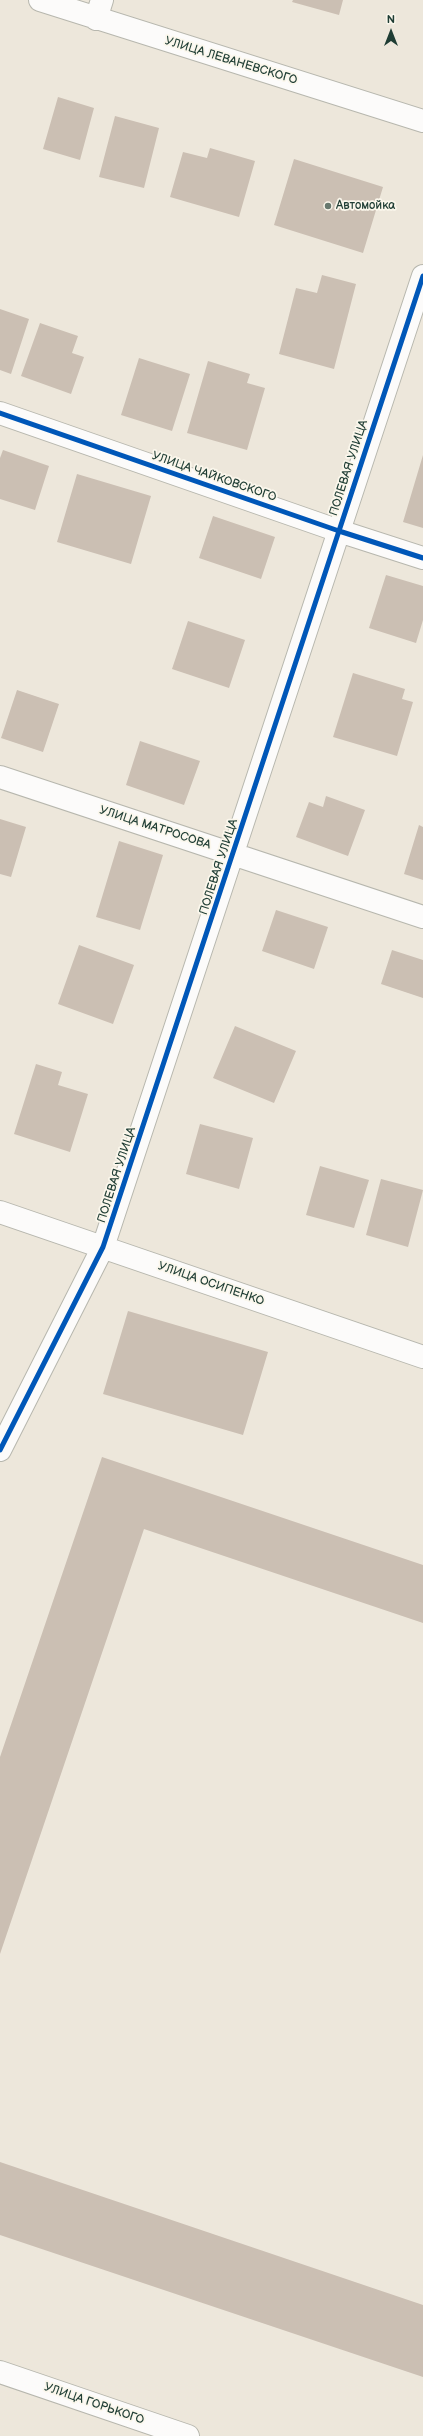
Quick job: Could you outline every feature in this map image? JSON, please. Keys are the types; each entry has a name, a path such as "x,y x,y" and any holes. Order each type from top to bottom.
{"street":[{"name":"УЛИЦА ЛЕВАНЕВСКОГО","path":"40,0 99,9 423,121"},
{"name":"ПОЛЕВАЯ УЛИЦА","path":"0,1450 103,1247 234,854 338,532 423,276"},
{"name":"УЛИЦА ЧАЙКОВСКОГО","path":"0,413 338,532 423,558"},
{"name":"УЛИЦА МАТРОСОВА","path":"0,777 423,917"},
{"name":"УЛИЦА ОСИПЕНКО","path":"0,1212 423,1357"},
{"name":"УЛИЦА ГОРЬКОГО","path":"0,2372 188,2436"}],"building":[{"path":"293,0 343,0 339,15 292,2"},
{"path":"58,97 94,108 80,160 43,149"},
{"path":"115,116 159,128 144,188 99,177"},
{"path":"210,148 255,161 239,217 170,197 183,152 207,158"},
{"name":"Автомойка","path":"294,159 383,187 363,253 274,225"},
{"path":"322,275 356,284 334,369 279,354 296,288 317,293"},
{"path":"0,309 29,319 11,374 0,370"},
{"path":"40,323 78,336 72,353 84,357 71,394 21,376"},
{"path":"139,358 190,374 172,431 121,415"},
{"path":"208,361 250,374 247,383 265,388 247,450 187,433"},
{"path":"3,450 49,466 35,510 0,499 0,458"},
{"path":"423,455 423,528 403,522"},
{"path":"77,474 151,496 131,564 57,542"},
{"path":"213,516 275,537 261,579 199,558"},
{"path":"386,575 423,586 423,620 416,643 369,628"},
{"path":"188,621 245,640 229,688 172,669"},
{"path":"353,673 405,689 402,699 413,702 397,756 333,737"},
{"path":"17,690 59,704 43,752 1,738"},
{"path":"140,741 200,761 184,805 126,785"},
{"path":"326,796 365,810 348,856 296,837 309,802 323,807"},
{"path":"0,819 26,827 11,877 0,874"},
{"path":"419,825 423,827 423,880 404,874"},
{"path":"119,841 163,855 140,930 96,917"},
{"path":"276,910 328,927 314,969 262,951"},
{"path":"79,945 134,965 113,1024 58,1004"},
{"path":"392,950 423,960 423,998 381,984"},
{"path":"235,1026 296,1051 274,1103 213,1078"},
{"path":"36,1064 62,1072 58,1085 88,1094 70,1152 14,1134"},
{"path":"200,1124 253,1138 239,1189 186,1174"},
{"path":"320,1166 369,1180 354,1228 306,1215"},
{"path":"381,1179 423,1190 408,1247 366,1235"},
{"path":"128,1311 268,1352 243,1435 103,1394"},
{"path":"102,1457 423,1565 423,1623 144,1529 0,1954 0,1757"},
{"path":"0,2162 423,2305 423,2377 0,2235"}],"cycle path":[{"path":"0,1450 103,1247 423,276"},
{"path":"0,413 339,531 423,558"}],"place":[{"name":"Автомойка","path":"328,206"}]}
